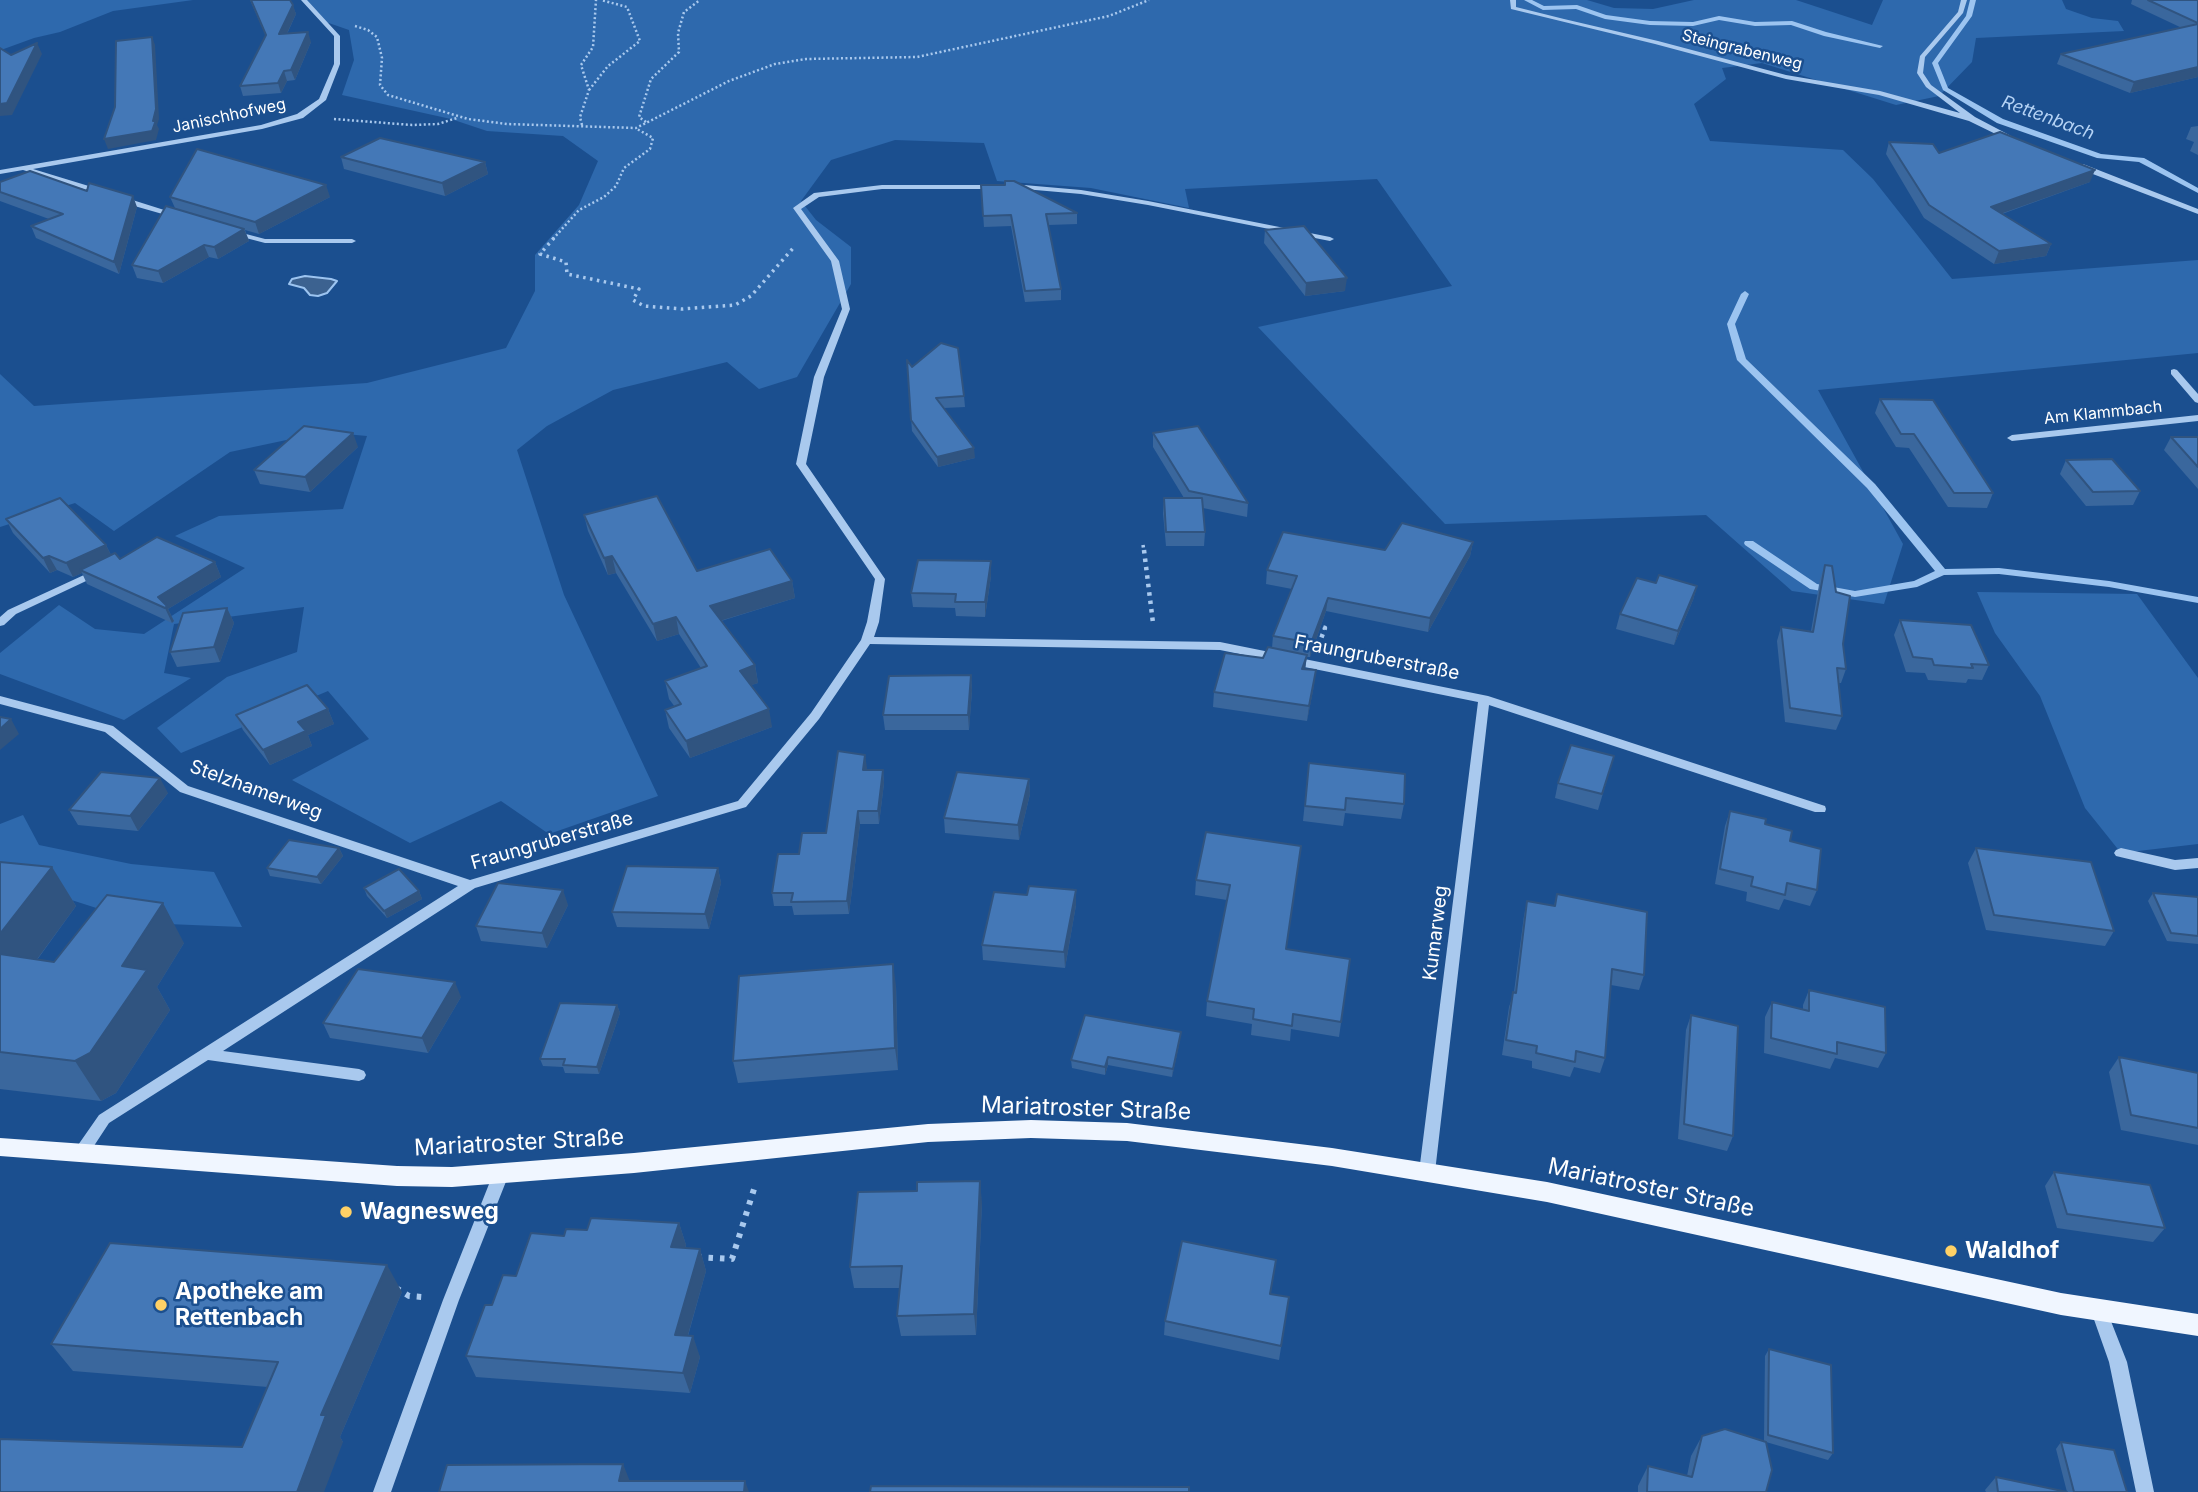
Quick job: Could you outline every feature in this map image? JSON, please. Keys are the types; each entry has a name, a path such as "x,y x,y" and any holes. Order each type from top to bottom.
{"main road":[{"name":"Mariatroster Straße","path":"0,1147 397,1176 452,1177 929,1133 1031,1129 1127,1132 1427,1172 1560,1195 2099,1311 2198,1325"}],"street":[{"name":"Janischhofweg","path":"0,172 262,127 302,114 322,100 337,64 337,36 304,0"},
{"name":"Steingrabenweg","path":"1513,0 1513,8 1564,22 1656,42 1786,77 1880,93 1972,119 2019,142"},
{"name":"Steingrabenweg","path":"1964,0 1961,12 1922,57 1920,73 1928,86 1972,119"},
{"path":"2073,163 2198,212"},
{"name":"Janischhofweg","path":"23,168 186,218"},
{"name":"Fraungruberstraße","path":"81,1153 104,1119 470,885 742,804 815,716 867,640 873,622 880,579 802,464 819,377 846,309 835,261 797,208 817,195 882,187 1024,187 1081,192 1148,203 1330,239"},
{"path":"224,229 265,241 352,241"},
{"name":"Am Klammbach","path":"2175,372 2198,400"},
{"name":"Am Klammbach","path":"2012,438 2198,418"},
{"path":"0,623 12,612 111,566"},
{"name":"Fraungruberstraße","path":"867,640 1220,646 1484,699 1820,809"},
{"name":"Kumarweg","path":"1427,1172 1484,699"},
{"name":"Stelzhamerweg","path":"0,700 109,729 184,789 470,885"},
{"path":"2121,853 2175,865 2198,863"},
{"path":"205,1054 359,1074"},
{"path":"382,1492 451,1300 501,1174"},
{"path":"2099,1311 2118,1362 2145,1492"}],"path":[{"path":"582,125 580,117 589,90 608,66 640,41 627,7 599,0 593,47 581,65 589,90"},
{"path":"636,128 647,122 639,117 651,79 679,52 678,33 684,12 700,0"},
{"path":"636,128 729,81 775,64 806,59 917,57 1109,16 1149,0"},
{"path":"323,21 368,30 377,37 382,58 380,85 388,95 460,117 508,124 636,128 653,138 650,149 624,169 615,186 604,197 579,209 540,254 566,262 567,274 639,289 634,299 644,306 682,309 735,305 751,296 768,279 810,227"},
{"path":"302,114 412,125 438,124 460,117"},
{"path":"1143,545 1156,645"},
{"path":"1312,664 1325,628 1311,624 1314,615"},
{"path":"695,1256 732,1259 755,1186"},
{"path":"385,1287 398,1288 409,1296 425,1298"}],"shaded area":[{"path":"0,0 193,0 113,11 60,32 1,50 0,61"},
{"path":"304,0 1587,0 1614,8 1653,9 1694,0 1796,0 1872,25 1883,0 2062,0 2066,9 2092,18 2118,21 2124,31 1976,38 1972,62 1939,96 1896,105 1762,63 1722,68 1726,79 1694,104 1710,141 1843,150 1873,179 1952,279 2198,260 2198,353 1818,390 1903,544 1884,604 1792,591 1706,515 1445,524 1258,327 1452,286 1377,179 1185,189 1189,208 1091,188 997,181 984,143 895,140 831,160 801,201 816,220 851,247 851,284 797,377 759,389 727,362 613,390 547,426 517,450 564,595 658,796 549,834 501,801 410,843 292,780 369,739 328,691 181,753 157,728 227,677 297,652 304,607 174,624 164,673 191,678 124,720 0,674 0,653 59,605 95,629 144,634 245,568 175,536 219,516 343,509 367,436 324,432 230,452 114,531 75,503 0,527 0,374 34,406 367,383 506,348 535,291 535,255 579,205 598,161 563,136 487,131 451,119 342,95 354,60 349,30 323,21"},
{"path":"305,276 337,281 327,293 310,295 304,288 289,284 292,279"},
{"path":"1977,592 2137,594 2198,678 2198,844 2121,853 2085,808 2040,696 1995,633"},
{"path":"23,815 39,845 131,864 214,872 242,927 143,923 0,877 0,824"}],"building":[{"path":"251,0 290,0 293,5 279,34 308,32 291,70 284,71 278,83 240,86 266,35"},
{"path":"2148,0 2198,0 2198,23"},
{"path":"2198,24 2198,67 2134,82 2061,54"},
{"path":"152,37 156,109 153,121 156,120 152,131 104,139 115,107 116,41"},
{"path":"37,43 7,103 0,104 0,48 11,55"},
{"path":"2000,132 2095,170 1991,207 2051,244 1999,251 1929,205 1889,142 1933,144 1939,153"},
{"path":"380,138 485,162 442,183 341,157"},
{"path":"197,149 326,185 255,222 170,197"},
{"path":"30,171 87,191 89,183 133,196 114,262 31,226 63,214 0,192 0,182"},
{"path":"1005,181 1014,181 1077,213 1046,214 1061,289 1025,291 1011,215 983,216 981,185 1005,185"},
{"path":"166,206 244,229 214,247 204,245 158,271 132,265"},
{"path":"1304,226 1347,278 1306,283 1265,230"},
{"path":"941,343 958,348 964,396 936,398 974,448 937,457 911,420 907,360 912,367"},
{"path":"1880,399 1933,400 1993,493 1954,493 1914,434 1901,434"},
{"path":"304,426 353,433 305,477 254,470"},
{"path":"1198,426 1248,503 1189,491 1153,433"},
{"path":"2171,437 2198,437 2198,467"},
{"path":"2112,459 2140,491 2093,492 2066,460"},
{"path":"657,496 697,571 770,549 792,581 710,606 755,665 740,671 769,709 686,741 665,710 681,704 665,681 707,666 676,617 653,624 612,556 604,558 584,515"},
{"path":"60,498 106,545 66,563 49,556 43,558 6,519"},
{"path":"1164,498 1202,498 1205,532 1166,532"},
{"path":"1402,523 1473,542 1430,618 1328,598 1311,643 1273,636 1297,576 1267,570 1283,532 1385,550"},
{"path":"157,537 215,562 158,597 167,606 165,608 80,570 115,553 120,559"},
{"path":"918,560 991,561 985,602 955,602 956,594 911,593"},
{"path":"1825,565 1832,566 1836,592 1850,596 1843,644 1846,669 1837,668 1842,716 1790,708 1781,627 1813,632"},
{"path":"1659,575 1697,586 1678,631 1620,614 1637,578 1656,583"},
{"path":"227,608 214,647 170,652 183,613"},
{"path":"1900,620 1971,625 1989,665 1971,664 1973,668 1934,665 1932,659 1913,657"},
{"path":"1268,647 1307,655 1302,669 1316,670 1309,706 1214,692 1225,653 1263,658"},
{"path":"971,675 968,715 883,715 889,676"},
{"path":"307,685 328,709 298,722 306,731 263,750 236,715"},
{"path":"0,717 11,719 0,729"},
{"path":"1571,745 1614,756 1602,794 1558,783"},
{"path":"838,751 865,755 863,770 883,770 878,811 858,811 847,901 791,902 793,893 772,893 778,854 799,854 802,833 826,833"},
{"path":"1309,763 1405,774 1404,804 1346,798 1345,810 1305,806"},
{"path":"101,772 160,778 130,816 69,810"},
{"path":"957,772 1029,779 1018,825 944,818"},
{"path":"1730,811 1766,819 1765,824 1792,831 1790,841 1821,849 1817,890 1787,883 1785,895 1751,886 1753,877 1720,869"},
{"path":"1206,832 1301,846 1286,949 1350,959 1341,1022 1293,1014 1292,1026 1253,1019 1254,1009 1207,1001 1230,885 1196,880"},
{"path":"289,840 339,848 317,877 267,868"},
{"path":"1976,848 2091,862 2114,931 1994,915"},
{"path":"0,862 52,867 0,934"},
{"path":"627,866 718,868 705,914 612,912"},
{"path":"399,869 419,891 384,911 364,888"},
{"path":"498,883 563,890 542,933 476,926"},
{"path":"1029,886 1076,890 1064,952 982,945 994,892 1027,895"},
{"path":"2153,893 2198,897 2198,936 2171,933"},
{"path":"1557,894 1647,912 1644,975 1612,969 1605,1058 1576,1051 1575,1062 1536,1053 1537,1046 1506,1040 1513,992 1516,993 1527,901 1555,906"},
{"path":"107,895 163,903 122,966 147,970 90,1053 75,1061 0,1052 0,954 54,962"},
{"path":"893,964 895,1048 733,1061 739,976"},
{"path":"358,969 455,982 422,1038 323,1023"},
{"path":"1809,990 1885,1007 1886,1053 1837,1042 1837,1054 1771,1038 1772,1002 1809,1011"},
{"path":"560,1003 617,1005 597,1067 563,1065 565,1059 540,1059"},
{"path":"1085,1015 1181,1032 1173,1069 1108,1057 1105,1067 1071,1060"},
{"path":"1691,1015 1738,1026 1733,1136 1684,1124"},
{"path":"2119,1057 2198,1073 2198,1128 2131,1115"},
{"path":"2054,1172 2150,1185 2165,1228 2067,1214"},
{"path":"980,1181 974,1314 897,1316 902,1266 850,1267 858,1192 917,1191 917,1182"},
{"path":"591,1218 679,1223 671,1247 700,1249 675,1335 693,1336 683,1373 466,1356 485,1305 492,1305 503,1275 516,1276 531,1233 564,1236 566,1229 587,1230"},
{"path":"1182,1241 1276,1260 1270,1294 1289,1297 1281,1346 1165,1321"},
{"path":"110,1243 387,1265 321,1415 326,1415 297,1492 0,1492 0,1439 242,1447 278,1362 51,1344"},
{"path":"1769,1349 1831,1365 1833,1453 1768,1435"},
{"path":"1725,1429 1766,1442 1772,1470 1766,1492 1647,1492 1648,1466 1692,1477 1702,1436"},
{"path":"2061,1442 2114,1450 2127,1492 2074,1492"},
{"path":"623,1464 619,1481 745,1481 744,1492 439,1492 447,1465"},
{"path":"1996,1477 2067,1492 1998,1492"},
{"path":"871,1486 1189,1487 1189,1492 870,1492"}],"waterway":[{"path":"1527,0 1543,8 1577,7 1605,17 1650,23 1693,24 1719,18 1755,24 1792,23 1824,34 1880,46"},
{"name":"Rettenbach","path":"1973,0 1969,16 1935,63 1945,89 2000,121 2100,156 2141,160 2198,191"},
{"path":"1745,294 1731,324 1742,360 1871,486 1942,572"},
{"path":"1749,543 1814,587 1855,594 1917,584 1942,572"},
{"path":"1942,572 1999,571 2109,584 2198,600"}],"place":[{"name":"Wagnesweg","path":"346,1212"},
{"name":"Waldhof","path":"1951,1251"},
{"name":"Apotheke am Rettenbach","path":"161,1305"}]}
